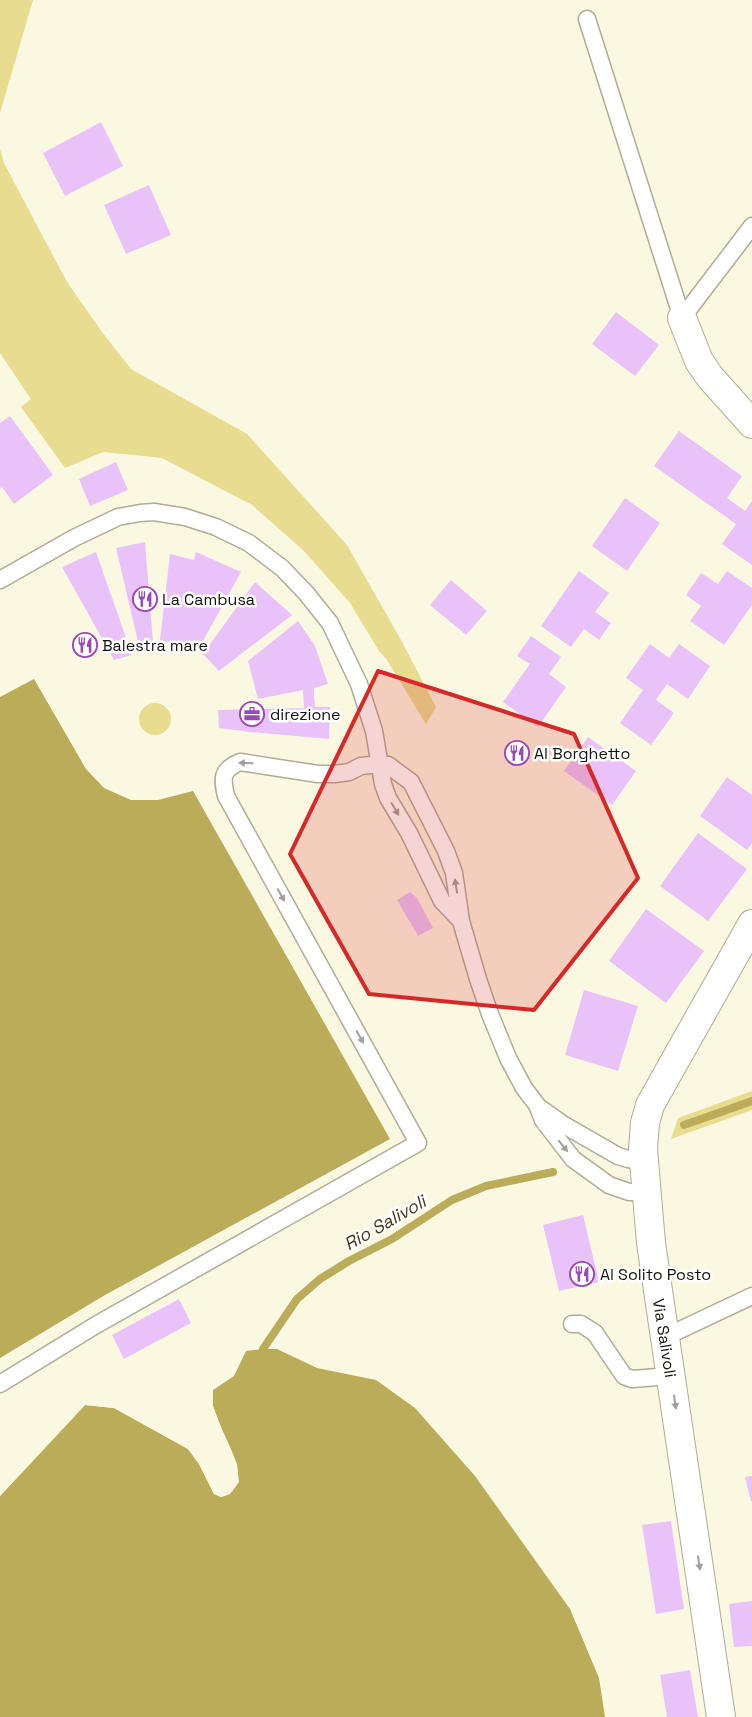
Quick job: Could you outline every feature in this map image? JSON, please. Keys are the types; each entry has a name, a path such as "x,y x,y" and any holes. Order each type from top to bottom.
{"street":[{"path":"682,318 699,361 710,377 752,424"},
{"name":"Via Salivoli","path":"721,1717 664,1337 651,1243 643,1161 645,1123 650,1105 752,924"}],"lane":[{"path":"587,19 682,318"},
{"path":"682,318 752,226"},
{"path":"1,580 74,538 118,517 140,512 154,512 184,517 216,527 249,543 282,568 306,593 330,624 359,684 374,731 379,764 388,798 410,833 442,901 460,921"},
{"path":"0,1384 96,1325 418,1143 226,796 222,781 225,772 240,762 318,774 349,772 361,766 388,765 411,782 446,851 454,873 460,921 490,1014 508,1058 524,1088 537,1105 543,1120 573,1159 609,1185 629,1192 646,1192"},
{"path":"537,1105 564,1125 618,1156 643,1161"},
{"path":"664,1337 752,1296"},
{"path":"572,1324 581,1324 595,1333 624,1376 632,1380 671,1376"}],"highlighted area":[{"path":"378,671 574,734 638,878 534,1010 369,994 290,854"}],"shaded area":[{"path":"0,0 33,0 0,113"},
{"path":"0,149 4,163 67,282 131,369 247,434 347,545 401,640 436,707 426,724 350,603 304,551 252,505 162,458 103,452 65,468 21,407 31,399 0,353"},
{"path":"34,679 86,769 104,788 131,800 158,800 193,791 390,1139 105,1295 0,1358 0,697"},
{"path":"155,703 161,704 166,708 170,713 170,725 166,730 161,734 155,735 149,734 144,730 140,725 139,719 140,713 144,708 149,704"},
{"path":"752,1091 752,1110 671,1139 678,1118"},
{"path":"277,1349 317,1368 376,1380 415,1408 475,1476 570,1609 599,1678 605,1717 0,1717 0,1496 85,1405 114,1408 188,1449 199,1464 214,1494 221,1497 232,1490 237,1481 237,1469 234,1456 216,1417 213,1406 213,1390 234,1376 246,1351"}],"pier":[{"path":"213,1387 213,1406 237,1464 239,1482 230,1494 221,1497 214,1494 199,1464 188,1449 114,1408 85,1405 0,1496 0,1493 85,1403 115,1405 189,1447 201,1463 216,1492 221,1494 228,1492 236,1481 235,1464 211,1406 211,1390"}],"building":[{"path":"101,122 123,166 65,196 43,153"},
{"path":"149,185 171,235 126,254 104,205"},
{"path":"616,312 659,345 635,376 592,344"},
{"path":"10,416 53,475 14,504 2,487 0,489 0,423"},
{"path":"679,431 742,476 727,498 745,511 752,501 752,565 722,544 736,524 654,466"},
{"path":"116,462 128,490 90,506 79,479"},
{"path":"625,498 660,523 627,571 592,546"},
{"path":"145,542 153,642 139,646 116,548"},
{"path":"96,552 132,655 114,660 62,567"},
{"path":"196,552 241,572 198,650 160,640 170,554 194,560"},
{"path":"579,571 609,593 595,612 611,623 599,640 584,629 571,647 541,626"},
{"path":"727,571 752,588 752,605 724,645 690,621 701,606 686,595 701,573 718,584"},
{"path":"451,580 487,611 466,635 430,605"},
{"path":"255,582 292,615 219,671 203,654"},
{"path":"298,621 315,646 328,684 314,688 314,696 315,707 330,707 329,739 219,728 218,710 304,708 303,690 258,699 248,661"},
{"path":"531,636 561,657 549,674 566,687 538,727 503,702 530,664 517,656"},
{"path":"650,644 669,658 679,644 710,666 688,699 667,684 656,700 674,713 651,745 620,723 643,690 626,678"},
{"path":"588,737 636,771 612,805 564,771"},
{"path":"727,777 752,795 752,843 747,850 700,816"},
{"path":"698,833 747,869 708,921 660,886"},
{"path":"410,892 417,898 433,928 418,936 397,900"},
{"path":"646,909 704,951 666,1003 609,961"},
{"path":"584,990 638,1006 618,1071 565,1055"},
{"path":"583,1215 599,1282 559,1291 543,1225"},
{"path":"179,1299 191,1323 124,1359 112,1335"},
{"path":"752,1476 752,1501 751,1501 745,1477"},
{"path":"671,1521 684,1609 656,1614 642,1525"},
{"path":"752,1601 752,1646 734,1647 729,1604"},
{"path":"690,1670 698,1717 667,1717 660,1675"}],"waterway":[{"name":"Rio Salivoli","path":"684,1125 752,1101"},
{"name":"Rio Salivoli","path":"263,1349 297,1299 320,1279 349,1261 392,1239 452,1200 486,1186 553,1172"}],"place":[{"name":"La Cambusa","path":"145,599"},
{"name":"Balestra mare","path":"85,645"},
{"name":"direzione","path":"252,714"},
{"name":"Al Borghetto","path":"517,753"},
{"name":"Al Solito Posto","path":"582,1274"}]}
